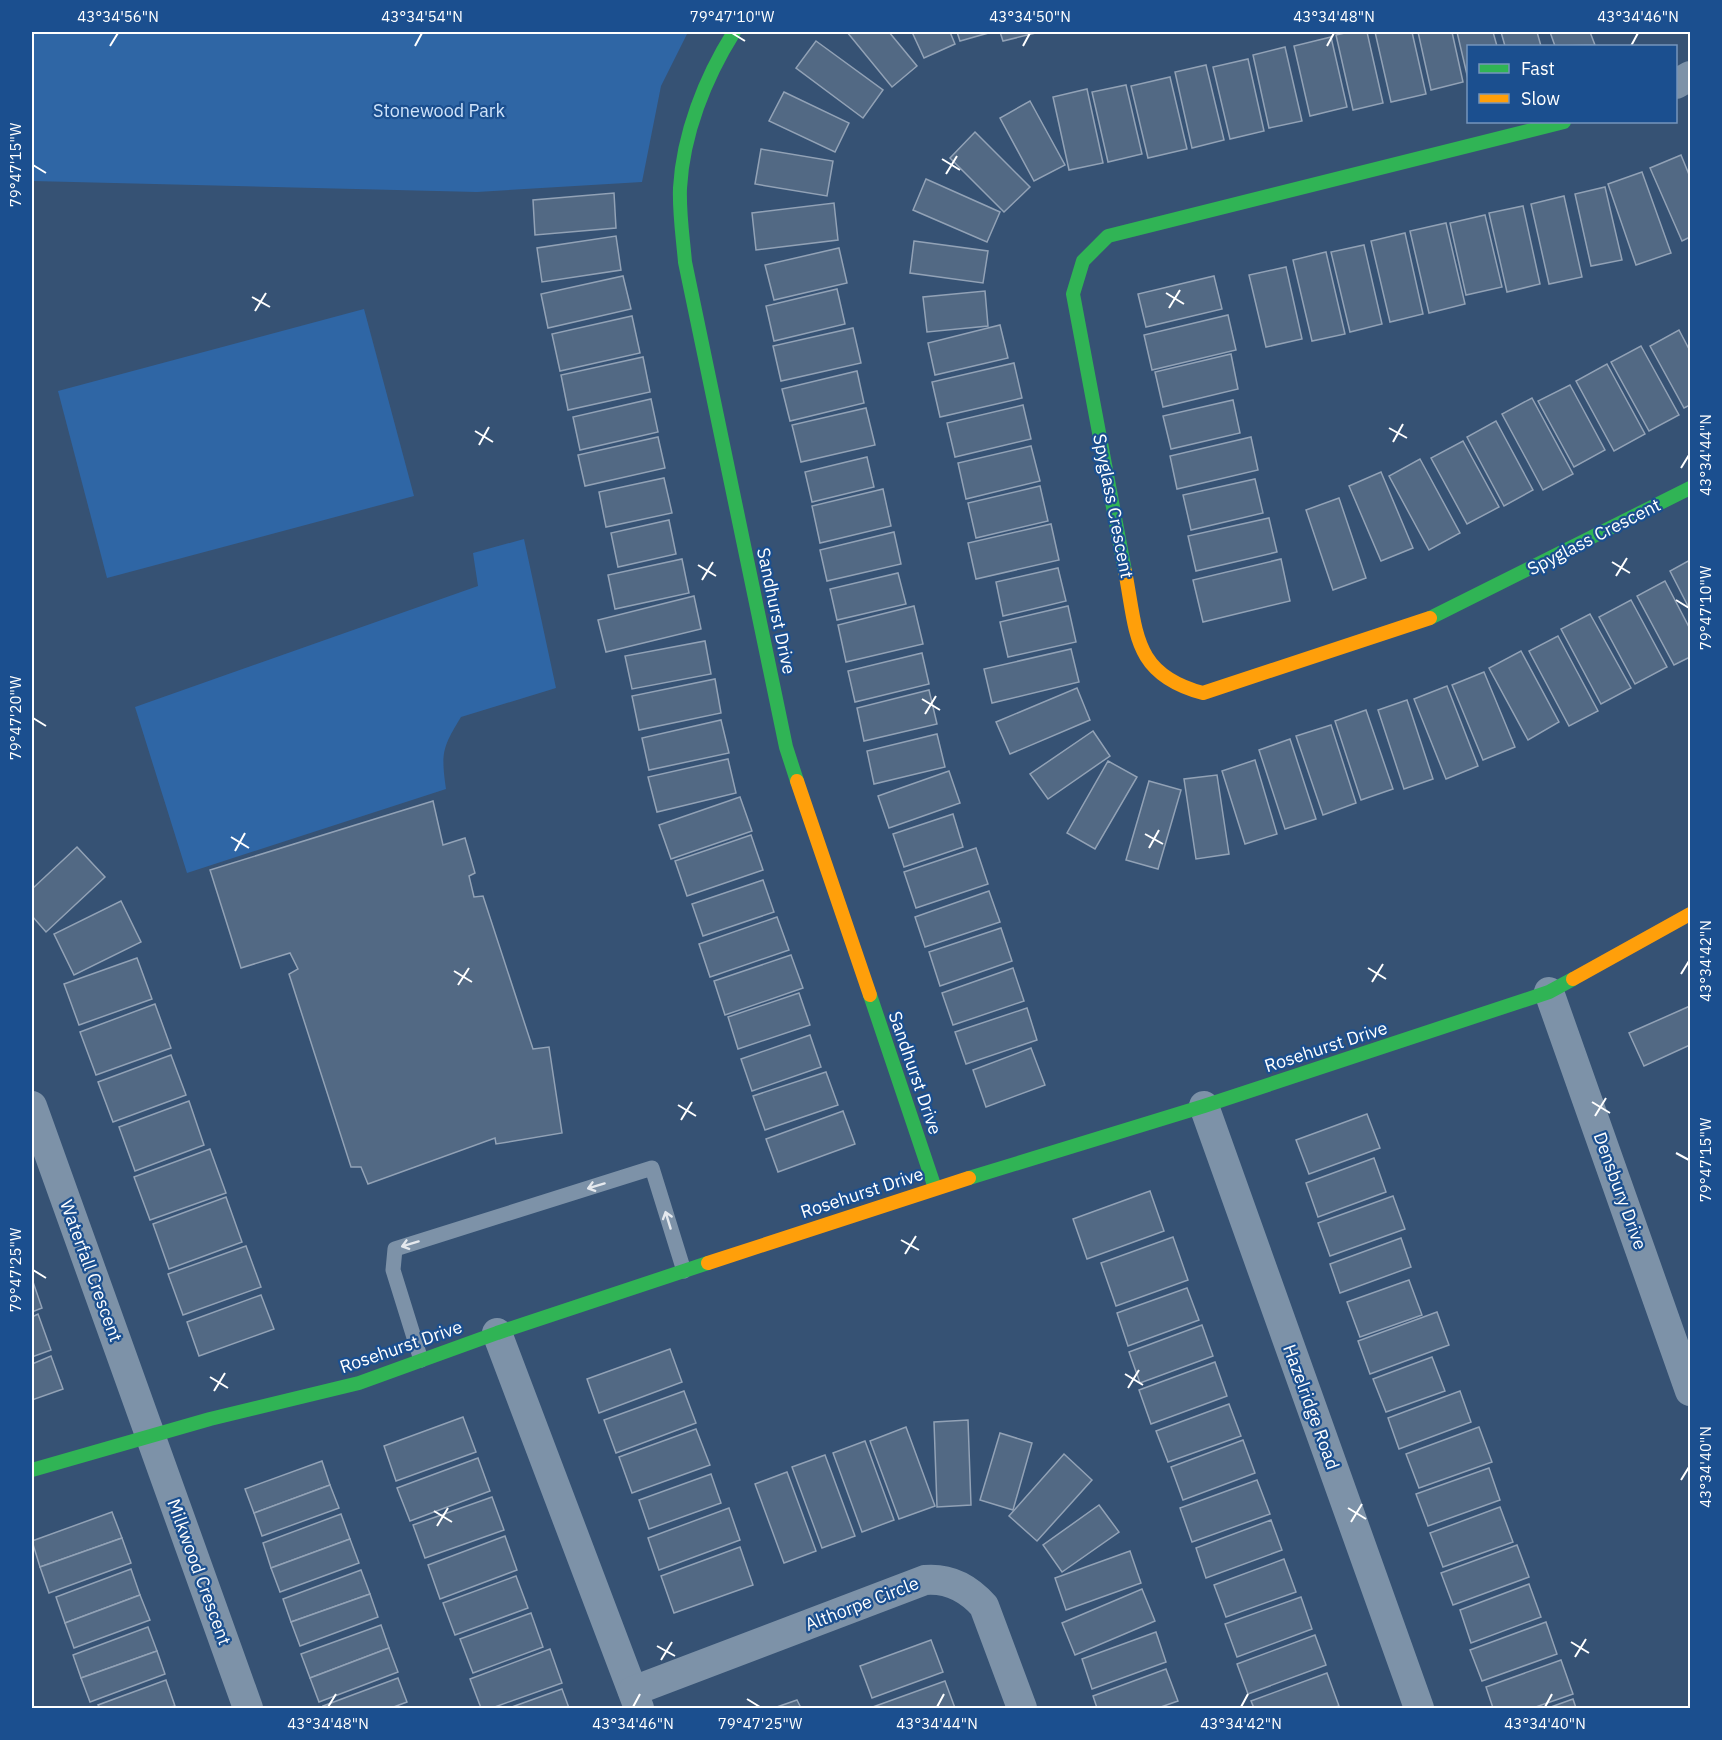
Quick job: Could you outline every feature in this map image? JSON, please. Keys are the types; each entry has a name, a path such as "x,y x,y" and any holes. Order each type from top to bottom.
{"street":[{"name":"Sandhurst Drive","path":"734,32 700,103 692,126 681,180 685,262 786,747 935,1188"},
{"name":"Spyglass Crescent","path":"1560,123 1108,236 1083,261 1072,294 1140,649 1154,668 1177,687 1203,693 1414,625 1461,604 1690,488"},
{"name":"Rosehurst Drive","path":"32,1470 150,1436 359,1383 497,1333 935,1188 1204,1106 1549,992 1690,914"},
{"name":"Densbury Drive","path":"1549,992 1690,1391"},
{"name":"Waterfall Crescent","path":"32,1106 150,1436"},
{"name":"Hazelridge Road","path":"1204,1106 1419,1708"},
{"name":"Althorpe Circle","path":"497,1333 636,1700 926,1580 941,1579 957,1584 984,1605 1022,1708"},
{"name":"Milkwood Crescent","path":"150,1436 248,1708"}],"lane":[{"path":"421,1360 393,1270 395,1249 652,1168 684,1271"}],"green space":[{"name":"Stonewood Park","path":"32,32 688,32 661,86 642,182 477,192 32,181"},
{"path":"364,309 414,496 107,578 58,391"},
{"path":"524,539 556,688 461,717 444,751 446,789 187,873 135,707 478,586 473,553"}],"building":[{"path":"847,32 889,32 917,66 892,87"},
{"path":"912,32 950,32 955,44 924,58"},
{"path":"957,32 992,32 960,41"},
{"path":"1000,32 1036,32 1036,33 1003,41"},
{"path":"1367,32 1383,103 1353,110 1336,35"},
{"path":"1375,32 1412,32 1426,94 1391,102"},
{"path":"1418,32 1452,32 1463,82 1431,90"},
{"path":"1457,32 1493,32 1497,45 1467,45 1467,75"},
{"path":"1501,32 1537,32 1541,45 1505,45"},
{"path":"1550,32 1590,32 1595,45 1555,45"},
{"path":"1331,37 1347,107 1310,116 1294,46"},
{"path":"816,41 883,90 863,118 796,68"},
{"path":"1285,47 1302,121 1269,128 1253,55"},
{"path":"1248,59 1264,131 1230,139 1213,67"},
{"path":"1206,65 1224,140 1192,148 1175,72"},
{"path":"1170,77 1187,149 1148,158 1131,86"},
{"path":"1126,85 1142,154 1108,162 1092,92"},
{"path":"1087,89 1103,163 1069,170 1053,97"},
{"path":"784,92 849,123 835,152 769,121"},
{"path":"1030,101 1065,165 1034,181 1000,118"},
{"path":"975,132 1030,187 1004,212 950,158"},
{"path":"761,149 833,161 827,196 755,184"},
{"path":"1681,155 1690,177 1690,237 1682,241 1650,168"},
{"path":"1642,172 1671,253 1636,265 1608,184"},
{"path":"926,179 1000,212 987,242 913,210"},
{"path":"1605,187 1622,260 1591,266 1575,194"},
{"path":"614,193 616,228 535,235 533,200"},
{"path":"1564,196 1582,277 1549,284 1531,204"},
{"path":"834,203 838,240 756,250 752,213"},
{"path":"1523,206 1540,284 1507,292 1489,213"},
{"path":"1485,215 1502,287 1466,295 1450,223"},
{"path":"1446,223 1465,304 1429,313 1410,231"},
{"path":"1405,233 1423,314 1390,322 1371,241"},
{"path":"616,236 621,270 542,282 537,248"},
{"path":"914,241 988,251 983,283 910,273"},
{"path":"1364,245 1382,324 1350,332 1331,252"},
{"path":"839,248 847,283 774,300 765,265"},
{"path":"1326,252 1345,334 1312,341 1293,260"},
{"path":"1286,267 1302,339 1266,347 1249,275"},
{"path":"623,276 631,309 548,328 541,294"},
{"path":"1214,276 1222,309 1146,327 1138,294"},
{"path":"837,289 845,324 774,341 766,306"},
{"path":"985,291 988,326 927,332 923,297"},
{"path":"1228,315 1236,350 1152,370 1144,335"},
{"path":"632,316 640,353 560,371 552,334"},
{"path":"1000,325 1008,358 935,375 928,343"},
{"path":"853,328 861,363 781,381 773,346"},
{"path":"1679,330 1690,351 1690,405 1684,408 1650,346"},
{"path":"1641,346 1679,415 1649,431 1611,362"},
{"path":"1231,354 1238,389 1163,407 1155,372"},
{"path":"643,357 650,392 568,410 561,375"},
{"path":"1014,363 1022,398 940,417 932,382"},
{"path":"1607,364 1645,434 1614,451 1576,381"},
{"path":"857,371 864,403 790,421 782,389"},
{"path":"1570,385 1605,450 1574,467 1538,401"},
{"path":"1532,398 1573,474 1543,490 1502,414"},
{"path":"651,399 658,432 580,450 573,417"},
{"path":"1233,400 1240,433 1171,449 1163,416"},
{"path":"1023,405 1031,439 955,457 947,423"},
{"path":"866,408 875,445 801,462 792,425"},
{"path":"1496,421 1533,490 1504,506 1467,437"},
{"path":"658,437 665,468 585,486 578,455"},
{"path":"1251,437 1258,470 1177,489 1170,456"},
{"path":"1463,441 1499,507 1467,524 1431,458"},
{"path":"1031,446 1040,481 966,499 958,463"},
{"path":"867,457 874,487 812,502 805,472"},
{"path":"1420,459 1460,533 1429,550 1389,476"},
{"path":"1381,472 1413,548 1381,561 1349,486"},
{"path":"664,478 672,513 606,527 599,492"},
{"path":"1255,479 1263,513 1191,530 1183,495"},
{"path":"1040,486 1048,521 976,538 968,503"},
{"path":"883,489 891,526 820,543 812,506"},
{"path":"1339,498 1366,578 1333,590 1306,510"},
{"path":"1269,518 1277,552 1196,571 1188,536"},
{"path":"669,520 676,554 618,567 611,533"},
{"path":"1051,524 1059,560 976,579 968,543"},
{"path":"894,532 901,564 827,581 820,550"},
{"path":"682,559 689,593 615,609 608,575"},
{"path":"1281,559 1290,601 1203,622 1193,580"},
{"path":"1690,560 1690,610 1670,571"},
{"path":"1058,568 1066,601 1003,616 996,582"},
{"path":"898,573 906,604 837,620 830,589"},
{"path":"1665,581 1690,629 1690,657 1674,665 1637,596"},
{"path":"694,596 701,629 606,652 598,620"},
{"path":"1631,600 1667,667 1635,684 1599,617"},
{"path":"914,606 923,644 846,662 838,625"},
{"path":"1068,606 1076,642 1008,657 1000,622"},
{"path":"1590,614 1631,688 1601,704 1561,629"},
{"path":"1558,636 1598,711 1569,726 1529,651"},
{"path":"705,641 711,674 632,689 625,656"},
{"path":"1071,649 1079,682 992,703 984,669"},
{"path":"1521,651 1559,722 1528,740 1489,668"},
{"path":"922,653 929,684 855,702 848,671"},
{"path":"1484,672 1515,747 1483,760 1452,685"},
{"path":"715,679 721,713 639,730 632,696"},
{"path":"1447,686 1478,766 1446,779 1414,699"},
{"path":"1077,688 1090,720 1010,754 996,722"},
{"path":"929,690 937,724 864,741 857,708"},
{"path":"1407,700 1433,779 1404,789 1378,710"},
{"path":"1366,710 1393,789 1361,800 1335,721"},
{"path":"721,720 729,753 649,770 642,738"},
{"path":"1331,725 1356,803 1323,815 1296,736"},
{"path":"1093,731 1110,756 1048,799 1030,774"},
{"path":"937,734 945,767 874,784 867,751"},
{"path":"1290,739 1316,819 1285,829 1259,750"},
{"path":"728,759 736,793 657,812 648,777"},
{"path":"1255,760 1277,834 1245,844 1222,771"},
{"path":"1108,761 1137,777 1095,849 1067,833"},
{"path":"949,771 960,803 889,828 878,796"},
{"path":"1217,775 1229,854 1196,859 1184,779"},
{"path":"1149,781 1181,790 1158,869 1126,860"},
{"path":"740,797 752,831 671,859 659,825"},
{"path":"433,801 443,845 465,838 475,873 469,876 474,897 483,896 533,1049 549,1047 562,1133 496,1144 495,1138 368,1184 361,1167 351,1167 289,974 298,969 290,953 241,968 210,870"},
{"path":"953,814 963,847 904,867 893,834"},
{"path":"751,835 763,870 687,896 675,861"},
{"path":"77,847 105,877 46,932 32,916 32,889"},
{"path":"976,848 988,884 916,908 904,872"},
{"path":"763,880 774,912 703,936 692,904"},
{"path":"989,891 1000,922 925,947 915,917"},
{"path":"121,901 141,942 74,975 54,934"},
{"path":"777,917 789,950 710,977 699,944"},
{"path":"1001,928 1012,961 940,986 929,952"},
{"path":"791,955 803,988 725,1015 714,981"},
{"path":"137,958 152,999 79,1025 64,984"},
{"path":"1013,968 1024,1001 953,1025 942,993"},
{"path":"799,993 810,1025 738,1049 728,1017"},
{"path":"155,1004 171,1048 96,1075 80,1032"},
{"path":"1690,1006 1690,1045 1644,1066 1629,1033"},
{"path":"1027,1008 1037,1040 966,1064 955,1032"},
{"path":"810,1035 821,1067 752,1091 741,1059"},
{"path":"1031,1048 1045,1085 986,1107 973,1070"},
{"path":"171,1055 186,1095 113,1122 98,1082"},
{"path":"826,1072 838,1105 765,1130 753,1096"},
{"path":"189,1101 204,1145 135,1171 119,1127"},
{"path":"843,1111 855,1144 778,1172 766,1139"},
{"path":"1367,1114 1380,1148 1309,1174 1296,1140"},
{"path":"210,1149 226,1193 150,1220 134,1177"},
{"path":"1374,1158 1386,1192 1318,1217 1306,1183"},
{"path":"1150,1191 1164,1231 1087,1259 1073,1219"},
{"path":"1393,1196 1405,1229 1330,1256 1318,1223"},
{"path":"226,1197 242,1242 169,1269 153,1224"},
{"path":"1173,1237 1188,1280 1116,1306 1101,1263"},
{"path":"1401,1238 1411,1267 1340,1293 1330,1264"},
{"path":"246,1246 261,1287 183,1315 168,1274"},
{"path":"32,1279 42,1308 32,1312"},
{"path":"1409,1280 1422,1315 1360,1337 1347,1302"},
{"path":"1187,1288 1199,1320 1128,1346 1117,1313"},
{"path":"261,1295 274,1329 199,1356 187,1322"},
{"path":"1437,1312 1449,1345 1370,1374 1358,1341"},
{"path":"38,1314 51,1350 32,1357 32,1317"},
{"path":"1202,1325 1213,1356 1140,1383 1129,1352"},
{"path":"670,1349 682,1382 599,1413 587,1379"},
{"path":"51,1356 63,1389 32,1400 32,1364"},
{"path":"1432,1357 1445,1391 1386,1412 1373,1379"},
{"path":"1215,1362 1227,1396 1151,1424 1139,1390"},
{"path":"684,1391 696,1423 616,1453 604,1420"},
{"path":"1460,1391 1471,1422 1399,1449 1388,1418"},
{"path":"1229,1404 1241,1436 1168,1462 1156,1431"},
{"path":"463,1417 476,1452 396,1481 384,1446"},
{"path":"968,1420 971,1505 937,1507 934,1422"},
{"path":"906,1427 935,1506 899,1519 870,1441"},
{"path":"1479,1427 1492,1462 1419,1488 1406,1454"},
{"path":"696,1429 710,1465 632,1493 619,1457"},
{"path":"1000,1433 1032,1443 1013,1510 980,1500"},
{"path":"1243,1440 1255,1473 1183,1500 1171,1467"},
{"path":"865,1441 894,1520 862,1532 833,1453"},
{"path":"1064,1454 1092,1480 1037,1541 1009,1516"},
{"path":"825,1455 855,1536 822,1548 792,1467"},
{"path":"478,1458 490,1491 410,1521 397,1488"},
{"path":"322,1461 330,1485 254,1513 245,1489"},
{"path":"1489,1468 1500,1500 1428,1526 1416,1494"},
{"path":"787,1472 816,1551 784,1563 755,1484"},
{"path":"711,1474 721,1503 649,1529 639,1500"},
{"path":"1257,1480 1270,1514 1192,1542 1180,1508"},
{"path":"330,1485 339,1508 262,1536 254,1513"},
{"path":"492,1497 504,1530 425,1558 413,1525"},
{"path":"1099,1505 1119,1532 1062,1572 1043,1545"},
{"path":"1500,1507 1513,1542 1443,1567 1430,1533"},
{"path":"729,1508 740,1540 659,1570 648,1538"},
{"path":"112,1512 122,1538 40,1567 32,1541"},
{"path":"341,1514 350,1539 271,1568 263,1543"},
{"path":"1271,1520 1282,1550 1206,1578 1196,1548"},
{"path":"505,1536 517,1570 440,1599 428,1565"},
{"path":"122,1538 131,1563 49,1593 40,1567"},
{"path":"350,1539 359,1563 280,1592 271,1568"},
{"path":"1517,1545 1529,1577 1453,1605 1441,1573"},
{"path":"740,1547 753,1585 674,1613 661,1576"},
{"path":"1130,1551 1141,1583 1066,1610 1055,1578"},
{"path":"1284,1559 1296,1592 1226,1617 1214,1585"},
{"path":"131,1569 140,1595 65,1623 56,1597"},
{"path":"361,1570 370,1594 291,1622 283,1599"},
{"path":"516,1576 528,1608 455,1635 443,1603"},
{"path":"1529,1584 1541,1617 1471,1643 1460,1610"},
{"path":"1142,1589 1155,1621 1075,1655 1062,1623"},
{"path":"370,1594 378,1617 300,1646 291,1622"},
{"path":"140,1595 150,1620 74,1648 65,1623"},
{"path":"1301,1597 1312,1629 1237,1657 1225,1624"},
{"path":"531,1613 543,1647 473,1673 460,1639"},
{"path":"1546,1622 1557,1654 1482,1681 1470,1650"},
{"path":"381,1625 389,1648 310,1678 301,1654"},
{"path":"148,1627 157,1651 81,1678 73,1655"},
{"path":"1156,1632 1166,1662 1092,1689 1082,1659"},
{"path":"1315,1635 1326,1665 1248,1694 1237,1664"},
{"path":"931,1640 943,1672 872,1698 860,1666"},
{"path":"389,1648 398,1672 319,1702 310,1678"},
{"path":"550,1649 562,1683 492,1708 481,1708 470,1679"},
{"path":"157,1651 165,1674 90,1702 81,1678"},
{"path":"1561,1660 1573,1694 1533,1708 1493,1708 1486,1687"},
{"path":"1166,1669 1178,1701 1158,1708 1097,1708 1093,1696"},
{"path":"1327,1673 1339,1706 1332,1708 1254,1708 1251,1701"},
{"path":"398,1678 407,1702 391,1708 324,1708 323,1706"},
{"path":"166,1680 175,1706 100,1708 98,1705"},
{"path":"945,1681 955,1708 870,1708"},
{"path":"562,1689 569,1708 509,1708"},
{"path":"1573,1699 1576,1708 1548,1708"},
{"path":"797,1700 801,1708 774,1708"}],"traffic: fast":[{"path":"734,32 705,87 691,127 682,168 681,225 685,262 786,747 797,781"},
{"path":"1125,571 1073,294 1083,261 1108,236 1560,123"},
{"path":"1430,618 1690,488"},
{"path":"969,1178 1204,1106 1549,992 1573,979"},
{"path":"870,995 935,1188"},
{"path":"32,1470 210,1419 359,1383 497,1333 708,1263"}],"traffic: slow":[{"path":"1125,571 1136,631 1150,662 1180,685 1203,693 1430,618"},
{"path":"797,781 870,995"},
{"path":"1573,979 1690,914"},
{"path":"708,1263 969,1178"}]}
